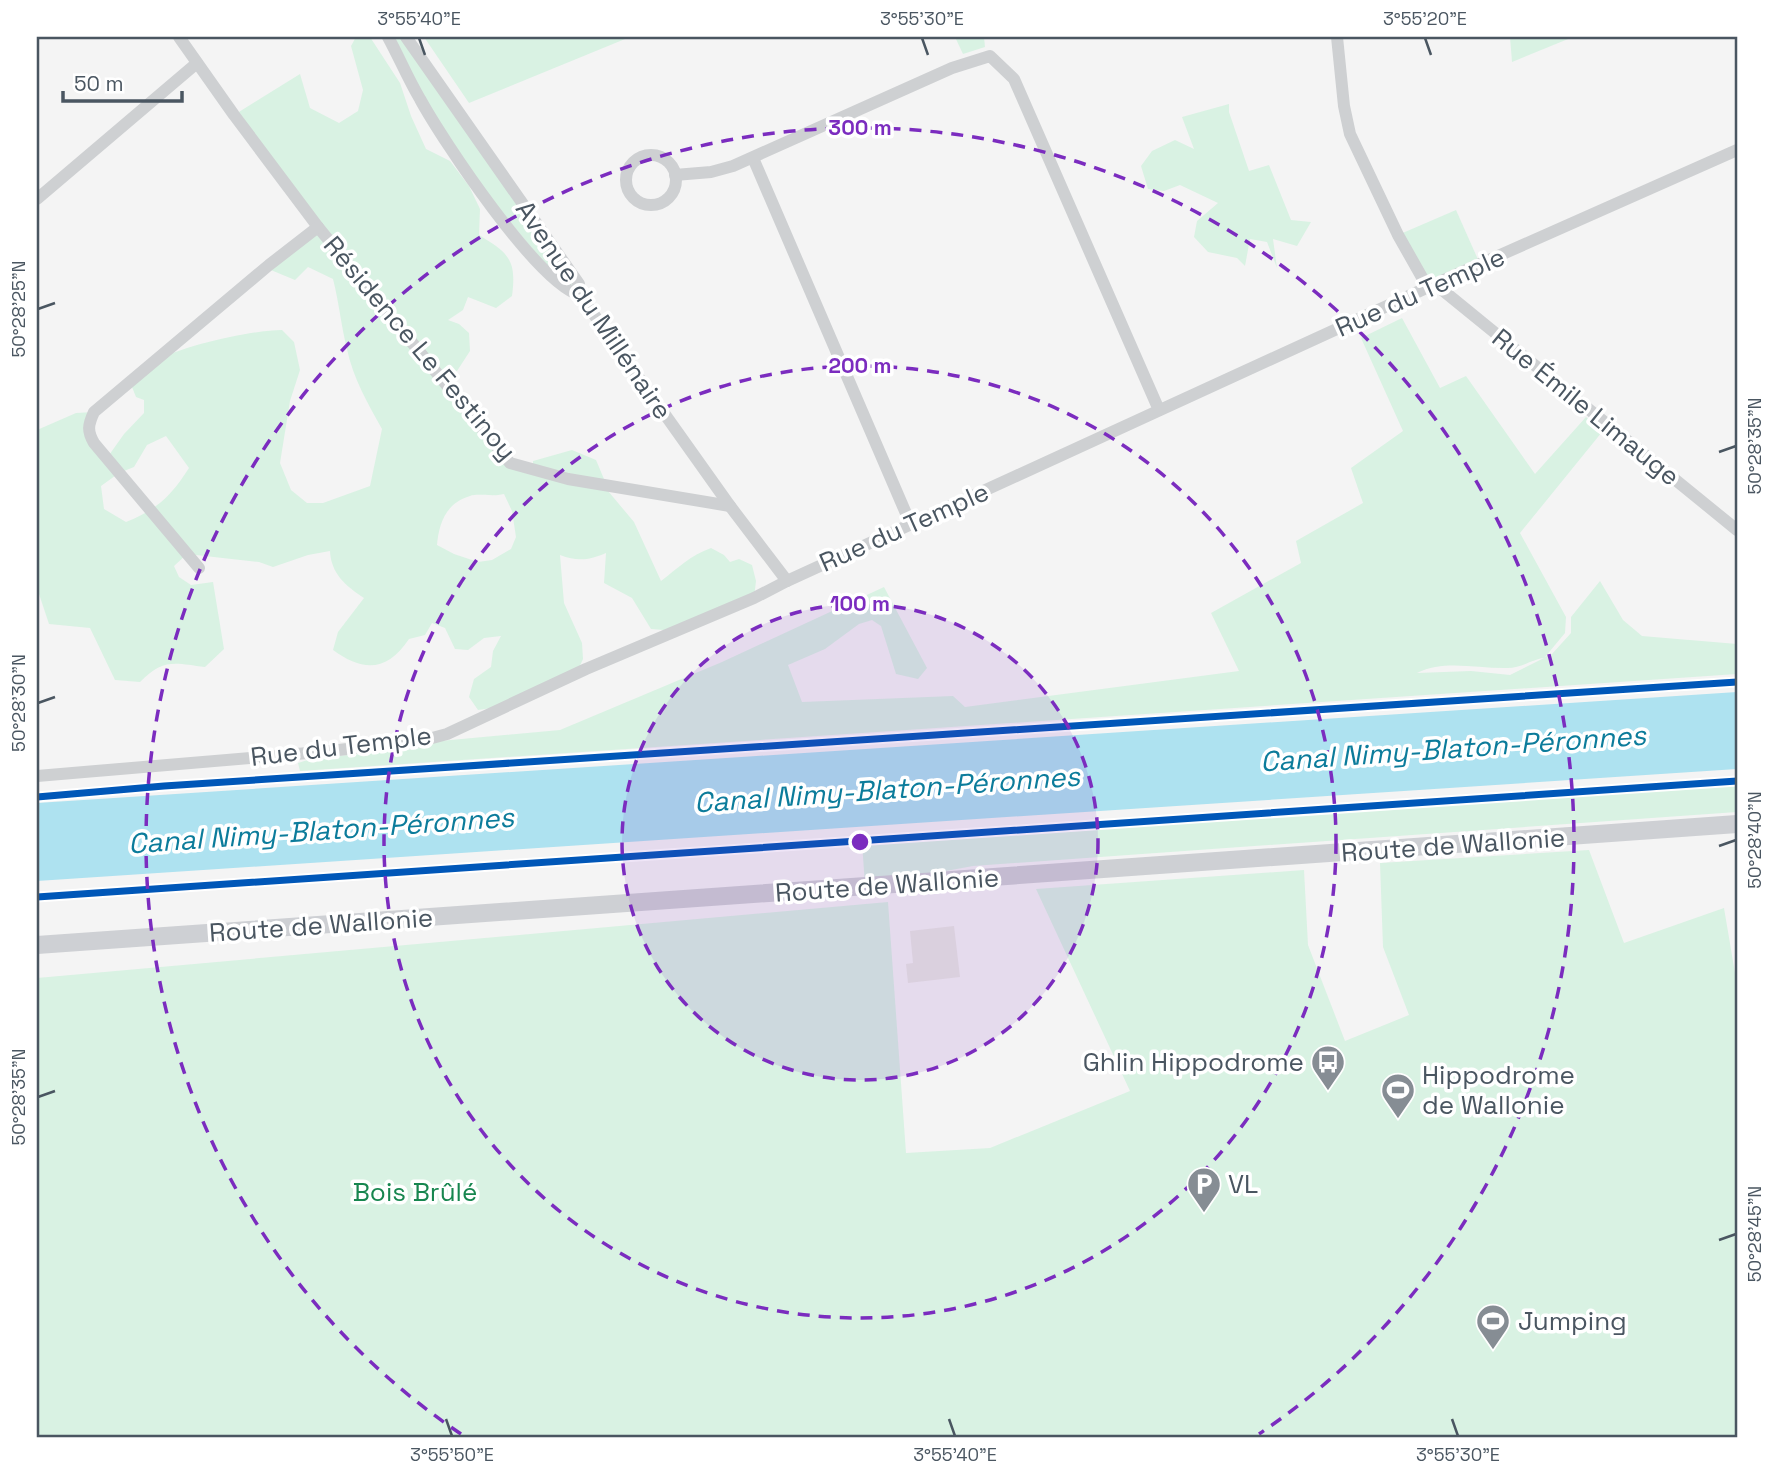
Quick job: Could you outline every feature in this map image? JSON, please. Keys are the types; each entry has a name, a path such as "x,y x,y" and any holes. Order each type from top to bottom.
{"main road":[{"name":"Route de Wallonie","path":"37,945 1737,824"}],"street":[{"name":"Résidence Le Festinoy","path":"179,37 318,227 510,463 568,479 730,506"},
{"path":"388,37 420,99 454,155 491,206 548,275 568,292 580,295"},
{"name":"Avenue du Millénaire","path":"406,37 579,284 580,295 730,506 787,581"},
{"name":"Rue Émile Limauge","path":"1337,37 1344,106 1350,134 1398,235 1431,286 1737,530"},
{"path":"675,175 711,172 733,166 952,68 990,56 1014,79 1159,410"},
{"path":"37,199 197,63"},
{"name":"Rue du Temple","path":"37,776 320,752 421,741 447,734 586,669 754,598 1431,286 1737,150"},
{"path":"650,155 669,163 675,175 675,187 671,195 657,204 642,204 636,201 625,183 629,166 635,160 650,155"},
{"path":"752,158 911,525"},
{"name":"Résidence Le Festinoy","path":"199,568 94,443 88,432 89,422 94,412 318,227"}],"shaded area":[{"path":"954,926 960,977 908,983 906,964 913,963 910,931"}],"green space":[{"path":"356,37 370,37 400,83 426,149 450,161 469,186 480,209 479,235 504,252 511,265 512,296 496,308 468,297 463,310 448,320 459,324 469,333 470,351 457,371 439,376 510,463 533,469 533,461 572,450 596,460 604,479 603,485 634,522 661,581 691,558 711,548 730,562 739,559 752,565 756,581 754,598 676,631 651,629 632,598 604,583 606,553 583,559 560,555 564,603 582,643 583,659 577,672 511,705 478,710 469,697 474,679 491,667 493,651 501,636 484,638 468,650 455,649 445,628 432,623 425,635 409,639 401,650 383,663 364,665 354,662 333,650 338,632 364,598 336,573 330,551 273,567 259,562 187,554 174,566 179,577 191,585 213,582 224,649 205,667 170,664 156,669 140,682 115,680 90,628 49,624 37,588 37,430 76,413 94,412 89,422 107,458 124,434 144,413 144,400 136,397 130,382 152,363 167,355 217,340 282,330 294,342 300,370 290,401 280,463 291,490 307,503 323,503 370,486 382,429 353,370 333,279 308,267 295,280 266,268 318,228 234,115 300,74 310,108 339,123 358,111 363,90 351,46","holes":["166,436 189,468 176,486 155,507 126,522 104,509 101,486 119,473 134,467 147,445","504,494 512,511 516,537 511,549 492,560 478,562 437,545 445,515 455,504 473,495"]},
{"path":"388,37 406,37 579,284 568,292 454,154"},
{"path":"424,37 536,39 630,37 469,103"},
{"path":"955,37 984,37 985,47 963,54"},
{"path":"1510,37 1573,37 1512,62"},
{"path":"1229,104 1229,112 1249,171 1269,165 1291,220 1311,222 1297,246 1273,239 1277,268 1267,242 1250,239 1245,266 1237,258 1208,252 1194,237 1197,221 1218,203 1180,185 1164,191 1148,189 1141,166 1152,151 1175,140 1194,149 1182,117"},
{"path":"1456,210 1480,264 1428,288 1398,235"},
{"path":"1402,318 1440,388 1466,376 1535,474 1586,417 1602,432 1520,533 1566,617 1565,633 1545,657 1552,654 1571,633 1571,617 1600,581 1623,620 1642,636 1737,644 1737,674 300,771 298,763 314,758 416,749 440,741 560,730 722,662 884,587 927,668 918,679 896,674 881,626 872,620 859,624 825,649 788,665 802,702 953,696 965,707 1239,671 1211,613 1301,563 1296,541 1363,503 1351,468 1403,431 1361,338","holes":["1544,658 1510,675 1471,671 1417,673 1439,666 1513,668"]},
{"path":"1737,781 1737,812 973,866 865,886 862,842"},
{"name":"Bois Brûlé","path":"1589,850 1624,943 1724,908 1737,985 1737,1437 37,1437 37,978 888,902 906,1153 990,1148 1130,1091 1036,889 1304,870 1308,945 1345,1041 1409,1015 1383,947 1380,863"}],"water":[{"name":"Canal Nimy-Blaton-Péronnes","path":"1737,692 1737,769 37,881 37,803"}],"cycle path":[{"path":"37,797 164,786 1737,682"},
{"path":"37,897 1737,781"}],"place":[{"name":"Ghlin Hippodrome","path":"1328,1092"},
{"name":"Hippodrome de Wallonie","path":"1398,1120"},
{"name":"VL","path":"1204,1214"},
{"name":"Jumping","path":"1493,1351"}]}
